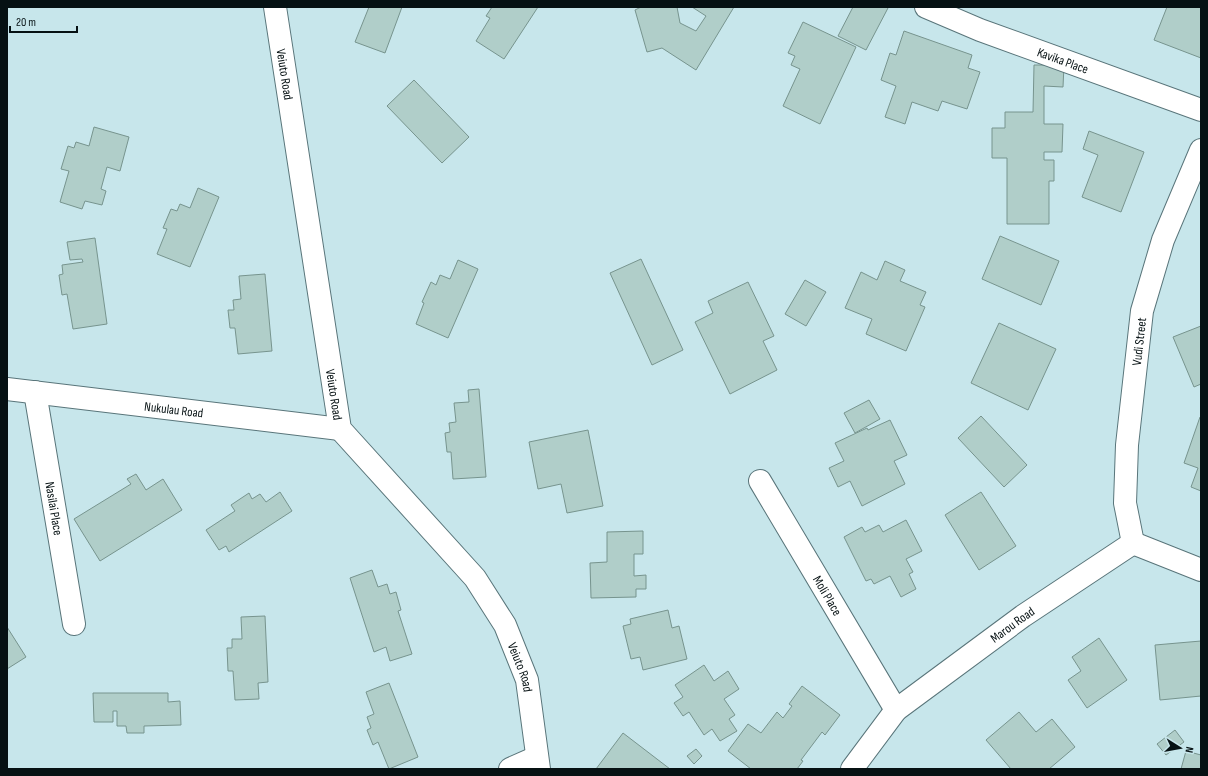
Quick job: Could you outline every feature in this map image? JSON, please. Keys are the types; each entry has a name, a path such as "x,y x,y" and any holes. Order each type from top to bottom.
{"street":[{"name":"Veiuto Road","path":"275,7 340,429 475,578 505,625 527,680 538,763"},
{"name":"Kavika Place","path":"926,7 980,30 1201,110"},
{"name":"Vudi Street","path":"1133,543 1125,503 1128,446 1142,311 1163,240 1201,150"},
{"name":"Nukulau Road","path":"7,389 340,429"},
{"name":"Nasilai Place","path":"35,392 74,624"},
{"name":"Moli Place","path":"760,481 896,710"},
{"path":"1133,543 1201,570"},
{"name":"Marou Road","path":"852,769 896,710 1023,616 1133,543"},
{"path":"510,769 538,763"}],"building":[{"path":"369,7 402,7 385,53 355,42"},
{"path":"492,7 538,7 504,59 476,41 490,18 486,16"},
{"path":"641,7 677,7 680,23 696,31 706,16 692,7 734,7 696,70 662,48 647,52 635,10"},
{"path":"853,7 888,8 866,50 838,36"},
{"path":"1167,7 1201,7 1201,58 1154,40"},
{"path":"803,22 856,47 820,124 783,106 800,69 791,65 795,56 788,53"},
{"path":"904,31 972,55 968,68 980,72 967,109 942,101 938,111 912,102 905,124 885,117 896,86 881,80 890,53 896,55"},
{"path":"1034,65 1064,65 1063,87 1044,86 1044,124 1063,124 1062,152 1044,152 1044,160 1054,160 1054,181 1049,181 1049,224 1007,224 1007,158 992,158 992,128 1005,128 1005,112 1033,112"},
{"path":"414,80 469,137 442,163 387,106"},
{"path":"94,127 129,137 120,171 107,167 101,189 106,191 102,205 85,201 82,209 60,202 69,171 61,169 68,146 74,148 76,142 89,146"},
{"path":"1089,131 1144,152 1121,212 1082,197 1098,155 1083,149"},
{"path":"198,188 219,197 190,267 157,254 167,229 163,228 171,209 177,211 180,204 190,208"},
{"path":"1000,236 1059,261 1041,305 982,279"},
{"path":"95,238 107,324 73,329 67,294 62,295 59,275 63,274 62,265 83,262 82,259 70,260 67,242"},
{"path":"641,259 683,350 652,365 610,273"},
{"path":"458,260 478,269 448,338 416,324 424,303 422,302 431,282 436,285 440,275 450,279"},
{"path":"885,261 905,270 900,281 926,292 920,305 925,307 906,351 866,334 872,319 845,308 861,272 877,280"},
{"path":"265,274 272,351 238,354 235,328 230,328 228,310 234,310 233,300 241,299 239,276"},
{"path":"805,280 826,292 806,326 785,314"},
{"path":"748,282 774,336 763,341 777,370 730,394 695,322 713,313 708,301"},
{"path":"999,323 1056,349 1028,410 971,383"},
{"path":"1201,326 1201,384 1194,387 1173,337"},
{"path":"479,389 486,477 453,479 451,452 447,452 445,433 450,432 449,423 456,422 454,403 469,402 468,390"},
{"path":"869,400 880,419 855,433 844,413"},
{"path":"981,416 1027,465 1004,487 958,438"},
{"path":"1200,417 1201,491 1191,487 1198,468 1184,463"},
{"path":"890,420 907,455 894,461 905,484 862,506 850,481 838,487 829,468 844,461 835,443 867,428 868,430"},
{"path":"588,430 603,506 567,513 561,484 538,489 529,442"},
{"path":"136,474 146,490 163,479 182,510 100,561 74,519 131,484 127,479"},
{"path":"280,492 292,511 229,552 226,546 219,550 206,530 235,511 231,505 249,493 252,499 260,494 266,502"},
{"path":"981,492 1016,546 979,570 945,515"},
{"path":"906,520 922,551 906,559 913,572 909,574 916,589 901,597 890,576 874,584 871,579 866,581 844,537 862,527 865,532 879,525 883,532"},
{"path":"643,531 643,554 634,554 634,576 646,575 646,589 636,589 636,597 591,598 590,563 607,562 607,532"},
{"path":"372,570 378,587 387,584 390,594 396,592 401,610 398,611 412,654 390,661 386,647 374,652 350,578"},
{"path":"668,610 672,628 679,626 687,659 643,670 640,657 631,659 623,626 631,624 630,619"},
{"path":"265,616 268,682 258,683 259,699 235,700 233,671 228,671 227,648 232,648 232,639 242,639 241,617"},
{"path":"7,627 26,657 7,669"},
{"path":"1099,638 1127,680 1087,708 1068,680 1081,671 1072,657"},
{"path":"1201,641 1201,696 1160,700 1155,645"},
{"path":"704,665 714,681 728,671 739,689 724,699 735,715 729,719 737,731 720,741 712,729 704,735 689,712 683,716 674,703 683,697 675,685"},
{"path":"389,683 418,757 389,769 378,742 373,745 367,730 371,728 367,717 374,714 366,692"},
{"path":"802,686 840,715 825,735 822,732 801,760 803,761 797,769 751,769 728,751 748,724 761,733 777,712 783,718 792,706 789,704"},
{"path":"93,693 168,693 168,702 180,701 181,725 144,726 144,733 127,733 126,726 117,726 117,711 113,711 113,722 94,722"},
{"path":"1019,712 1036,732 1052,719 1075,747 1049,769 1011,769 986,740"},
{"path":"1175,730 1184,742 1166,755 1157,744"},
{"path":"623,733 670,769 596,769"},
{"path":"696,749 702,756 694,764 687,756"},
{"path":"1186,751 1201,755 1201,769 1181,769"}]}
